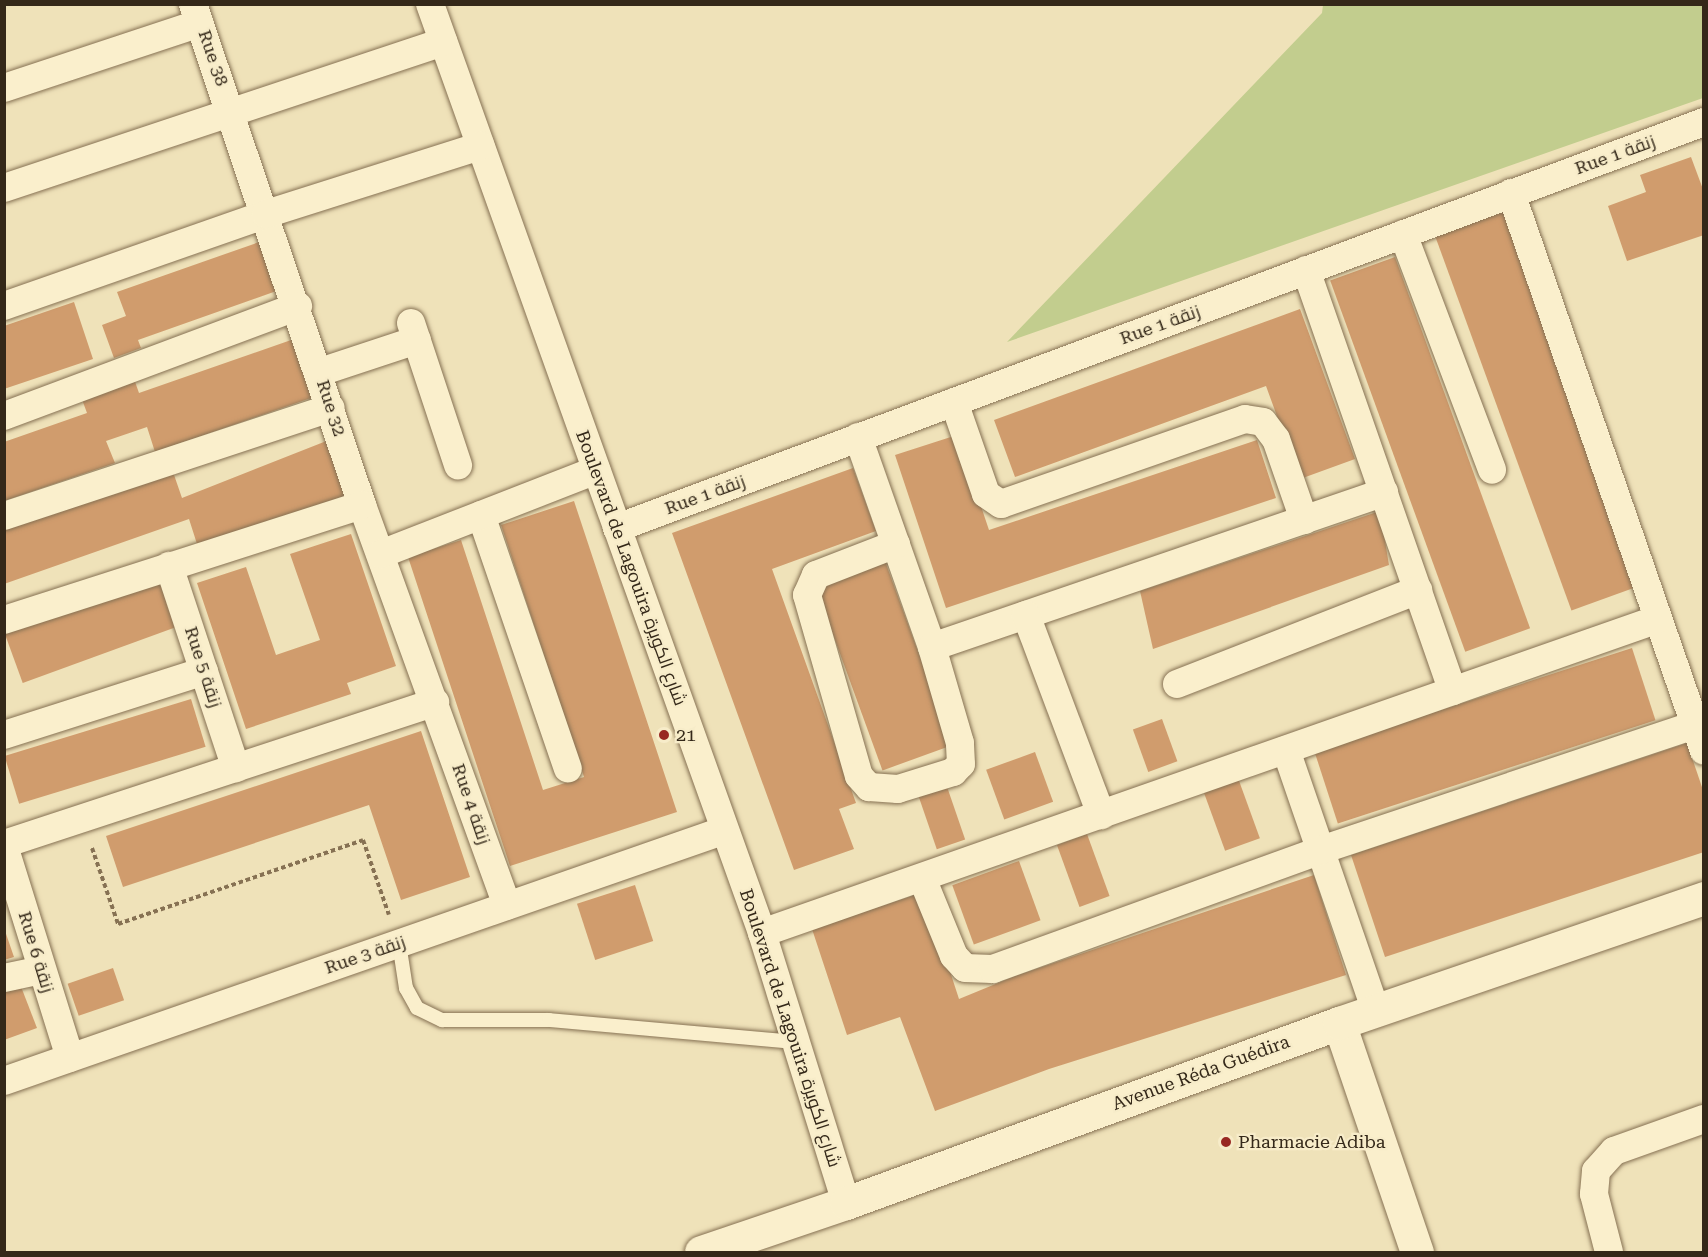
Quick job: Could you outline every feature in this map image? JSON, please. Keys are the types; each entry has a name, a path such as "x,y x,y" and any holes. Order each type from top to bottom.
{"street":[{"name":"Boulevard de Lagouira شارع الكويرة","path":"430,4 762,933 846,1203"},
{"path":"4,88 196,14"},
{"name":"Rue 38","path":"196,14 231,113"},
{"path":"4,188 443,42"},
{"name":"Rue 32","path":"231,113 298,306 362,505 435,702"},
{"name":"Rue 1 زنقة","path":"617,528 1704,122"},
{"path":"4,306 266,214 480,146"},
{"path":"922,878 954,956 964,968 979,970 1321,850 1699,738 1692,681 1658,618 1511,193"},
{"path":"1403,234 1492,470"},
{"path":"1306,270 1453,691"},
{"path":"4,416 298,306"},
{"path":"320,372 414,332 458,465"},
{"path":"954,402 986,494 1001,504 1245,420 1263,422 1276,439 1304,520"},
{"path":"4,516 331,408"},
{"path":"858,437 896,544 932,647 960,743 961,764 953,772 898,789 869,787 859,776 807,595 816,575 896,544"},
{"path":"381,555 596,470"},
{"path":"932,647 1384,492"},
{"path":"4,620 362,505"},
{"path":"481,515 568,769"},
{"name":"Rue 5 زنقة","path":"169,566 236,768"},
{"path":"1177,684 1418,590"},
{"path":"1026,615 1101,815"},
{"path":"762,933 1658,618"},
{"path":"4,735 204,671"},
{"path":"4,845 435,702"},
{"name":"Rue 4 زنقة","path":"435,702 507,906"},
{"path":"1286,750 1376,1011"},
{"name":"Rue 3 زنقة","path":"4,1081 724,830"},
{"name":"Rue 6 زنقة","path":"4,845 40,970 70,1058"},
{"name":"Avenue Réda Guédira","path":"701,1252 846,1203 1339,1023 1704,898"},
{"path":"4,978 40,970"},
{"path":"1339,1023 1417,1252"},
{"path":"1609,1252 1594,1194 1596,1171 1614,1151 1704,1119"}],"lane":[{"path":"399,943 406,988 417,1008 442,1020 549,1020 796,1042"}],"path":[{"path":"82,819 118,924 363,840 399,943"}],"green space":[{"path":"1323,5 1703,5 1703,98 1007,342 1322,13"}],"building":[{"path":"1691,157 1704,192 1704,235 1627,261 1608,206 1646,192 1640,175"},
{"path":"1503,212 1639,586 1571,611 1435,237"},
{"path":"265,240 282,289 138,340 141,348 114,358 102,325 126,316 117,292"},
{"path":"1395,257 1530,628 1465,652 1330,281"},
{"path":"74,302 93,359 4,389 4,326"},
{"path":"1300,309 1355,459 1300,479 1266,386 1015,477 994,420"},
{"path":"294,339 314,397 155,452 147,427 106,441 115,463 4,501 4,442 87,413 80,394 133,376 139,393"},
{"path":"957,435 989,530 1257,440 1276,498 946,608 895,455"},
{"path":"334,438 352,505 197,544 189,519 4,584 4,527 172,469 182,498"},
{"path":"853,468 876,531 772,569 856,803 839,809 854,849 794,870 672,533"},
{"path":"574,501 677,812 510,866 408,557 461,540 543,790 584,777 501,525"},
{"path":"1380,511 1389,565 1153,649 1140,591"},
{"path":"351,534 396,666 347,683 351,694 246,729 197,583 246,567 276,655 320,640 290,554"},
{"path":"885,561 952,745 882,770 815,586"},
{"path":"164,574 182,625 23,683 4,632"},
{"path":"1632,648 1655,720 1338,823 1314,751"},
{"path":"191,699 206,747 19,804 5,756"},
{"path":"1162,719 1177,761 1148,772 1133,730"},
{"path":"421,731 470,877 401,900 369,805 123,887 106,836"},
{"path":"1687,743 1704,793 1704,852 1385,957 1351,855"},
{"path":"1035,752 1053,802 1004,820 986,770"},
{"path":"944,778 965,839 937,849 916,788"},
{"path":"1238,778 1260,838 1225,851 1203,791"},
{"path":"1087,834 1110,896 1080,907 1057,845"},
{"path":"1019,861 1041,920 974,944 952,885"},
{"path":"1314,875 1346,975 1049,1069 935,1111 900,1017 847,1035 812,929 924,892 959,999 1015,976"},
{"path":"635,885 653,941 595,960 577,904"},
{"path":"4,928 14,957 4,960"},
{"path":"113,968 124,1000 79,1016 68,984"},
{"path":"20,984 37,1028 4,1040 4,989"}],"place":[{"name":"21","path":"664,735"},
{"name":"Pharmacie Adiba","path":"1226,1142"}]}
